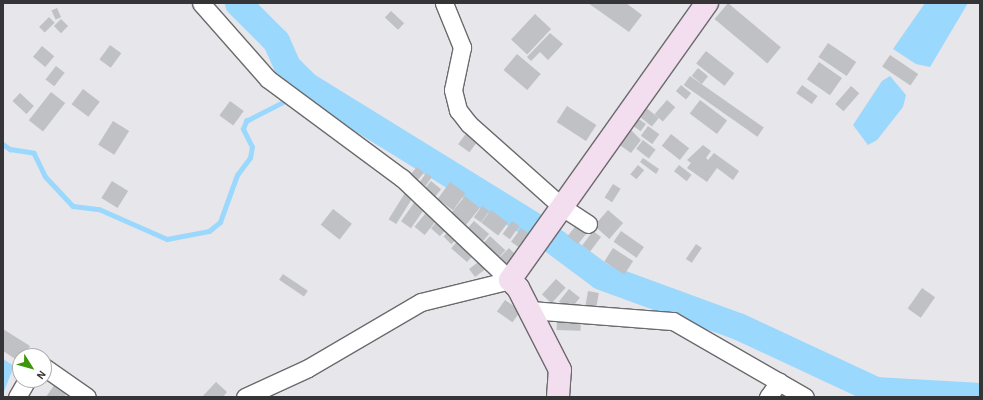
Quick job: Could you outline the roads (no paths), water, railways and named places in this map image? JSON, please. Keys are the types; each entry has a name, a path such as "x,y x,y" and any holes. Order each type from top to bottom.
{"street":[{"path":"201,3 268,80 402,178 510,280 529,310 560,370 558,397"},
{"path":"444,3 462,47 453,90 458,110 557,215 588,224"},
{"path":"244,397 308,368 421,302 510,280 707,3"},
{"path":"529,310 673,321 805,397"},
{"path":"52,373 87,397"},
{"path":"768,397 779,382"},
{"path":"17,397 22,388"}],"water":[{"path":"925,3 968,3 930,67 916,64 893,49"},
{"path":"890,76 906,95 903,107 877,140 868,145 853,125 882,81"},
{"path":"3,359 12,365 12,371 3,394"}],"waterway":[{"path":"238,3 276,41 287,66 306,85 531,224 601,276 738,326 875,390 980,396"},
{"path":"295,94 306,85"},
{"path":"3,144 10,149 34,153 45,176 73,206 99,209 167,239 209,231 220,222 237,175 250,158 252,147 243,129 246,121 289,99"}]}
